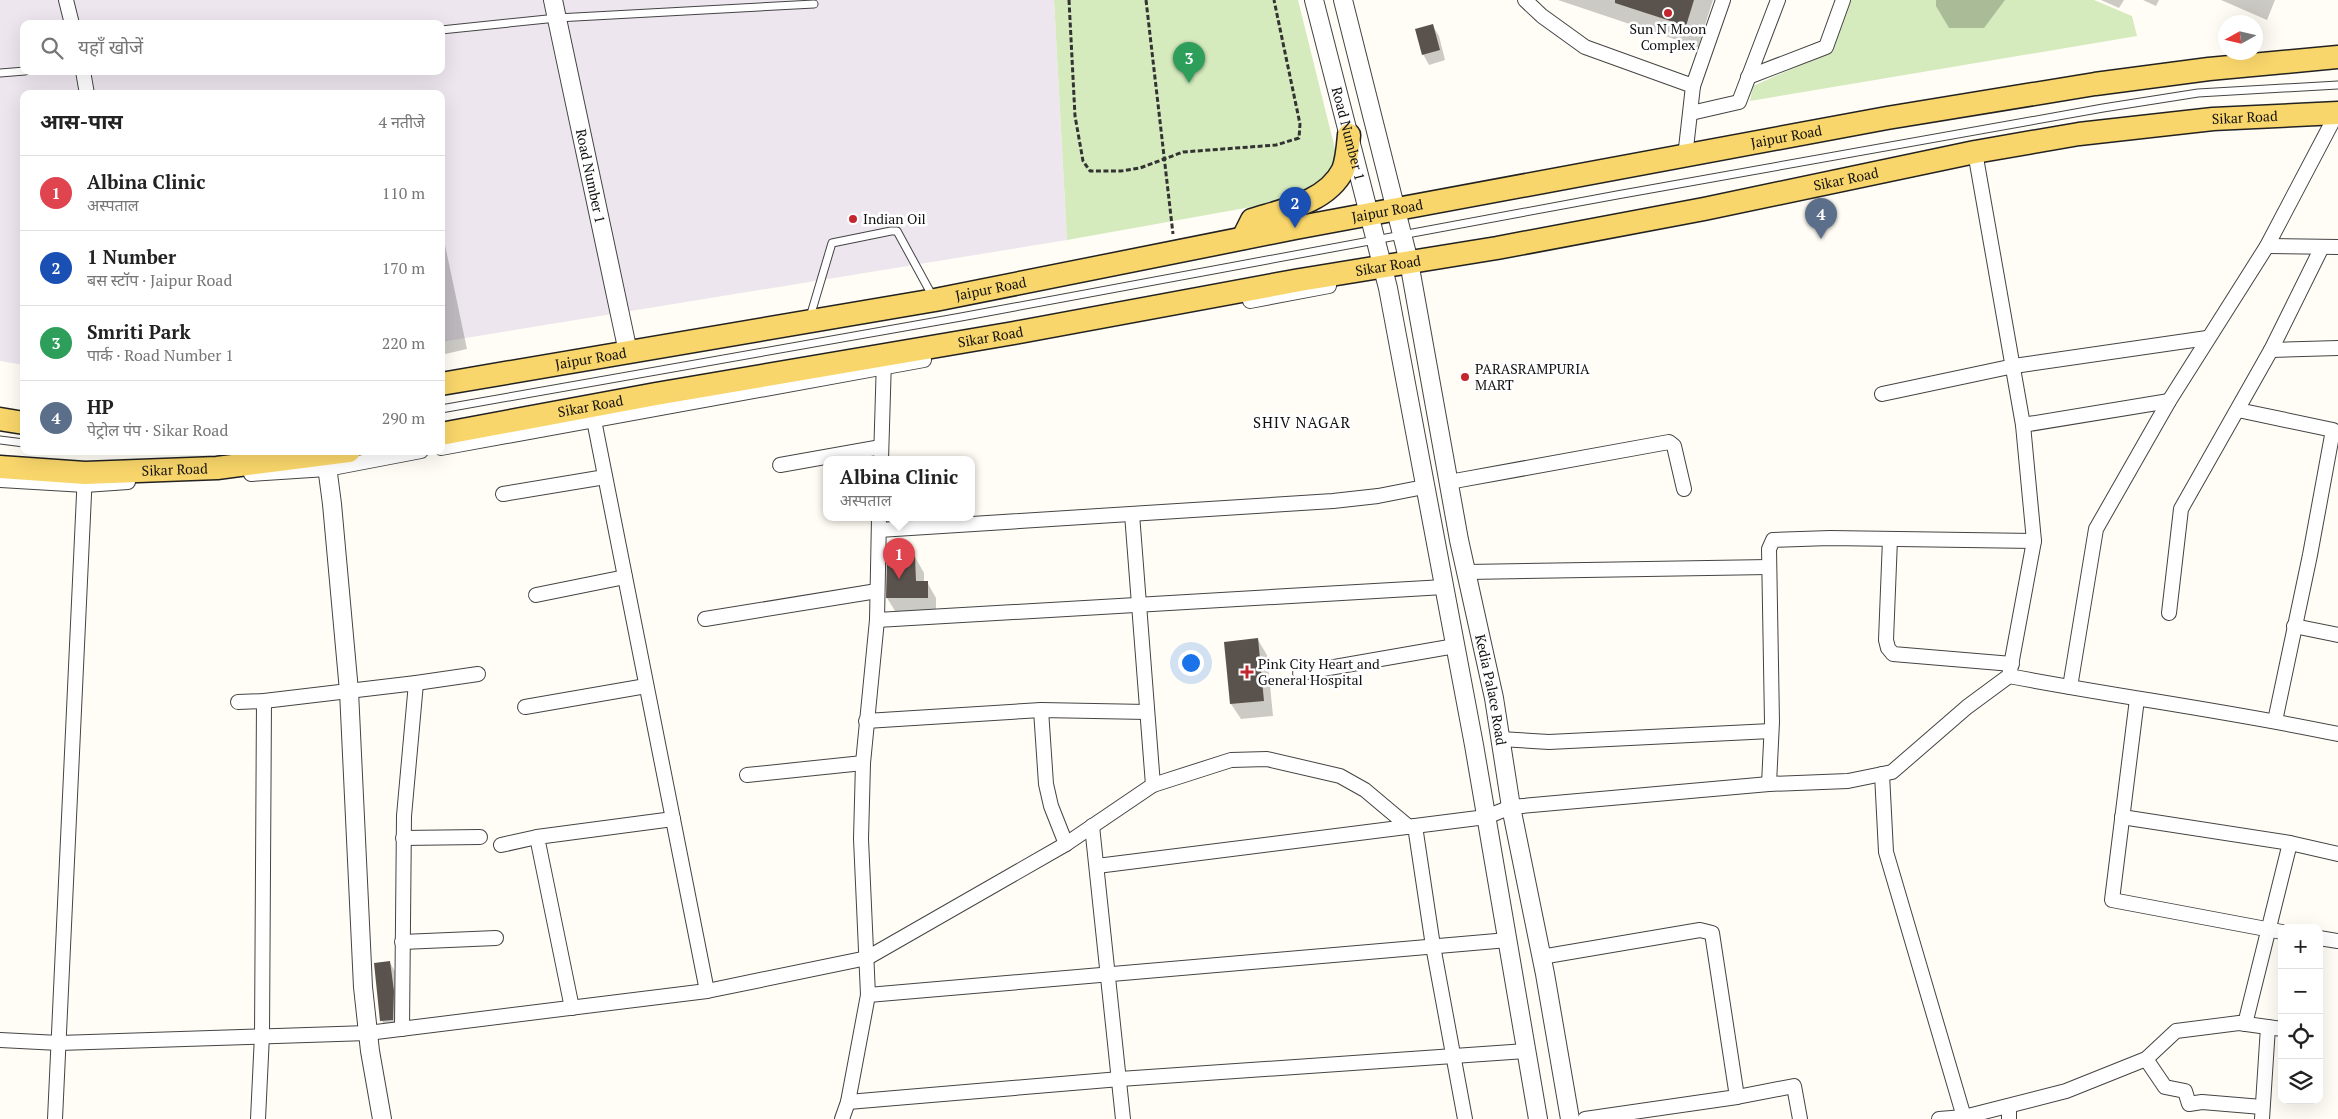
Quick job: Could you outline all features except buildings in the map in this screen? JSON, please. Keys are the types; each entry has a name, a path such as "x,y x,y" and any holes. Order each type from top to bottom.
{"main road":[{"name":"Jaipur Road","path":"445,383 934,300 1243,238 1686,157 1887,118 2095,84 2209,69 2338,57"},
{"name":"Sikar Road","path":"445,433 593,413 884,361 1300,280 1383,272 1409,262 1695,210 1975,152 2079,134 2203,120 2338,113"},
{"path":"1243,238 1252,220 1316,197 1332,186 1343,169 1349,135"},
{"path":"0,419 20,422"},
{"name":"Sikar Road","path":"2,477 85,479 326,458"}],"street":[{"path":"66,0 71,20"},
{"name":"Road Number 1","path":"553,0 628,352"},
{"name":"Road Number 1","path":"1314,0 1370,214 1383,272"},
{"name":"Road Number 1","path":"1343,0 1398,210 1409,262"},
{"path":"1525,0 1542,16 1585,48 1692,86"},
{"path":"1686,157 1692,86 1723,0"},
{"path":"1691,113 1739,102 1778,0"},
{"path":"1748,77 1826,47 1843,0"},
{"path":"83,75 86,90"},
{"path":"2070,688 2096,529 2207,338 2267,246 2338,113"},
{"path":"1097,866 1486,817 1511,807 1769,784 1848,781 1892,772 2010,670 2034,541 2023,425 1975,152"},
{"path":"2267,246 2338,247"},
{"path":"2169,613 2181,509 2271,350 2322,247"},
{"name":"Kedia Palace Road","path":"1409,262 1449,482 1494,698 1511,807 1541,957 1570,1119"},
{"name":"Kedia Palace Road","path":"1383,272 1402,358 1424,487 1455,646 1538,1119"},
{"path":"1882,394 2014,366 2207,338"},
{"path":"2271,350 2338,348"},
{"path":"863,456 881,454 884,361"},
{"path":"2023,425 2169,401"},
{"path":"2238,410 2333,430 2310,555 2275,721"},
{"path":"445,447 593,413 707,991"},
{"path":"1449,482 1669,442 1674,446 1684,489"},
{"path":"367,455 326,458 348,691 363,987 368,1033 382,1119"},
{"path":"780,465 823,460"},
{"path":"503,494 605,476"},
{"path":"55,1119 85,479"},
{"path":"975,520 1132,514 1333,501 1378,496 1424,487"},
{"path":"1132,514 1153,785"},
{"path":"842,1119 848,1102 868,994 862,839 863,763 876,620 879,524 955,521"},
{"path":"1890,539 1886,640 1888,648 1893,654 2010,670 2070,688 2275,721 2338,734"},
{"path":"1769,784 1771,731 1768,549 1773,540 2034,541"},
{"path":"1467,572 1769,567"},
{"path":"536,595 625,577"},
{"path":"876,620 1139,603 1444,587"},
{"path":"705,619 877,591"},
{"path":"2294,626 2338,635"},
{"path":"1300,673 1455,646"},
{"path":"238,702 264,701 478,674"},
{"path":"402,1028 404,838 416,683"},
{"path":"525,707 646,686"},
{"path":"2137,699 2112,900 2275,931"},
{"path":"258,1119 262,1035 264,701"},
{"path":"866,721 1041,710 1147,712"},
{"path":"1041,710 1046,784 1051,806 1066,844"},
{"path":"1500,739 1549,742 1771,731"},
{"path":"0,1040 58,1043 368,1033 707,991 867,958 1066,844 1153,785 1231,760 1267,759 1340,776 1365,790 1412,826 1465,1119"},
{"path":"747,775 863,763"},
{"path":"1882,774 1886,852 1964,1117"},
{"path":"2122,817 2290,843 2338,854"},
{"path":"501,845 537,837 673,819"},
{"path":"1092,826 1123,1119"},
{"path":"404,838 480,837"},
{"path":"537,837 572,1008"},
{"path":"2246,1024 2275,931 2290,843"},
{"path":"1541,957 1700,930 1712,933 1737,1097"},
{"path":"402,942 496,938"},
{"path":"2323,939 2338,941"},
{"path":"868,994 1108,972 1508,940"},
{"path":"1939,1119 2009,1112 2066,1091 2146,1059 2176,1031 2239,1023 2275,1028 2262,1113 2202,1102 2189,1104 2185,1091 2165,1087 2146,1059"},
{"path":"848,1102 1120,1079 1526,1052"},
{"path":"1585,1119 1737,1097 1794,1086 1800,1119"}],"lane":[{"path":"445,30 557,18 814,4"},
{"path":"0,73 20,71"},
{"path":"445,408 1020,306 1403,234 2103,108 2198,93 2338,85"},
{"path":"810,320 832,243 891,231 897,231 934,300"},
{"path":"0,440 20,442"}],"path":[{"path":"1069,0 1075,116 1083,162 1090,171 1111,172 1140,168 1183,152 1286,144 1299,138 1300,124 1274,0"},
{"path":"1146,0 1176,252"}],"shaded area":[{"path":"0,0 1054,0 1067,240 445,341 445,90 20,90 20,364 0,361"}],"green space":[{"path":"1054,0 1298,0 1339,165 1333,179 1290,200 1067,240"},
{"path":"1849,0 2094,0 2132,16 2137,36 1750,101 1753,86 1832,51"}],"place":[{"name":"Sun N Moon Complex","path":"1668,13"},
{"name":"Smriti Park","path":"1189,83"},
{"name":"Indian Oil","path":"853,219"},
{"name":"1 Number","path":"1295,228"},
{"name":"HP","path":"1821,239"},
{"name":"PARASRAMPURIA MART","path":"1465,377"},
{"name":"Albina Clinic","path":"899,579"},
{"name":"Pink City Heart and General Hospital","path":"1247,672"}],"district":[{"name":"SHIV NAGAR","path":"1302,423"}]}
